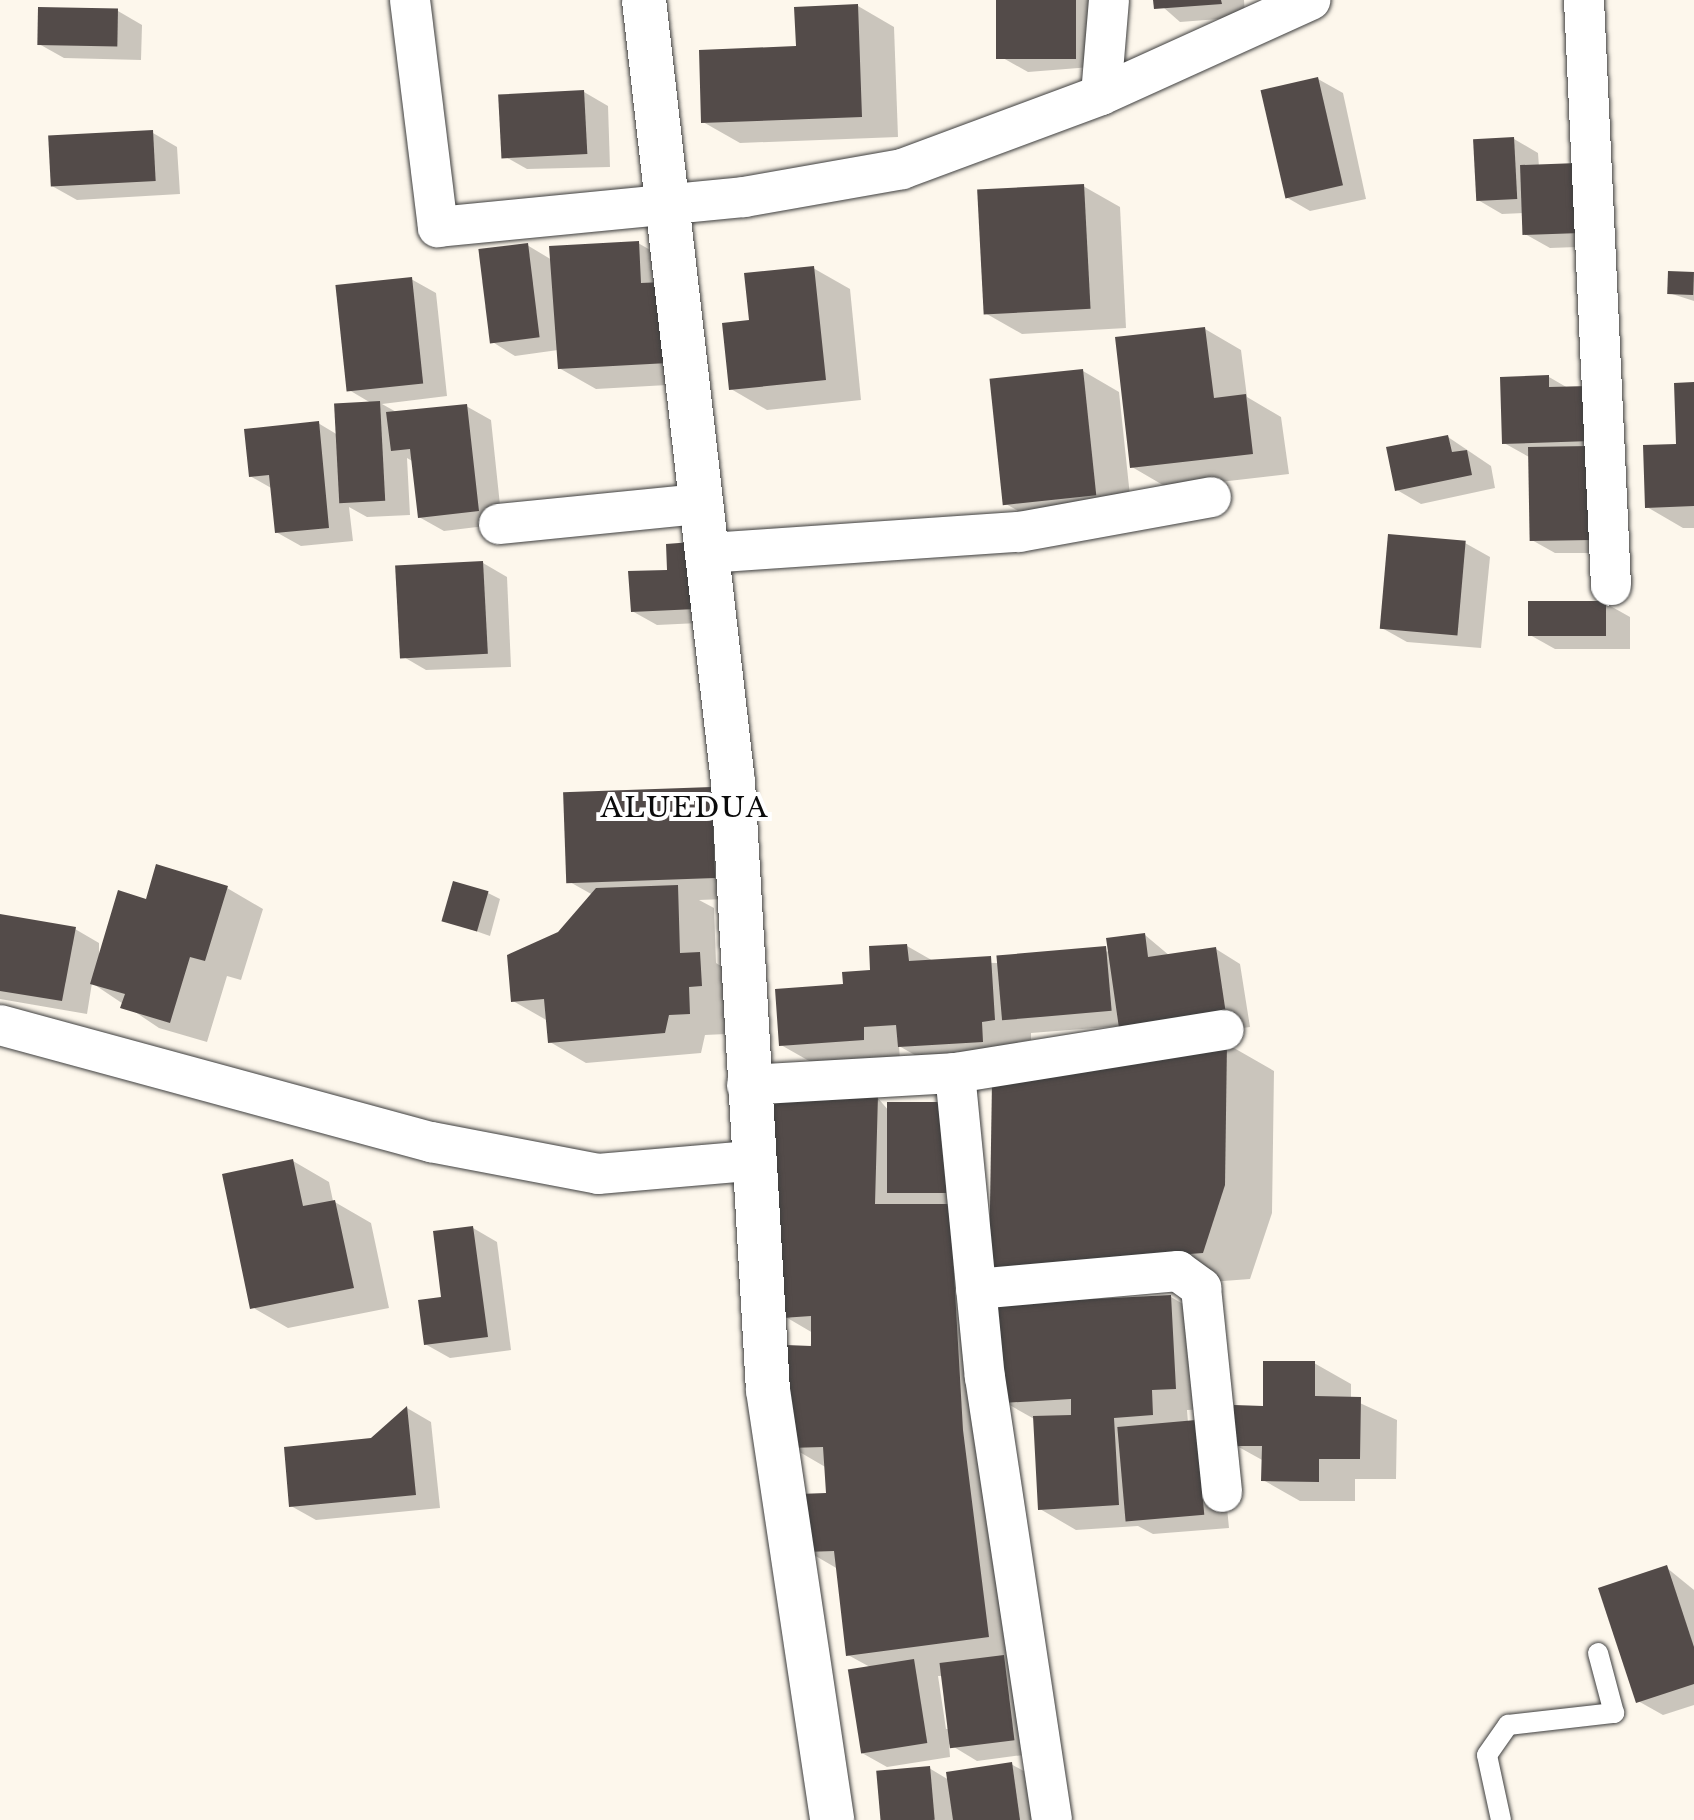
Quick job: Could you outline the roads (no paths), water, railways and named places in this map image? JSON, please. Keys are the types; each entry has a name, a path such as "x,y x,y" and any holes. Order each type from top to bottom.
{"street":[{"path":"410,0 438,227 666,207 902,169 1101,95 1310,0"},
{"path":"644,0 666,207 677,249 700,504 733,782 750,1161 768,1390 832,1820"},
{"path":"1101,95 1109,0"},
{"path":"1584,0 1611,585"},
{"path":"708,553 1019,532 1211,497"},
{"path":"499,524 700,504"},
{"path":"0,1025 431,1142 598,1174 750,1161"},
{"path":"747,1085 955,1073 1224,1030"},
{"path":"955,1073 976,1289 1052,1820"},
{"path":"976,1289 1178,1271 1201,1288 1222,1492"}],"lane":[{"path":"1501,1820 1487,1755 1508,1725 1614,1713 1598,1653"}],"district":[{"name":"ALUEDUA","path":"685,808"}]}
